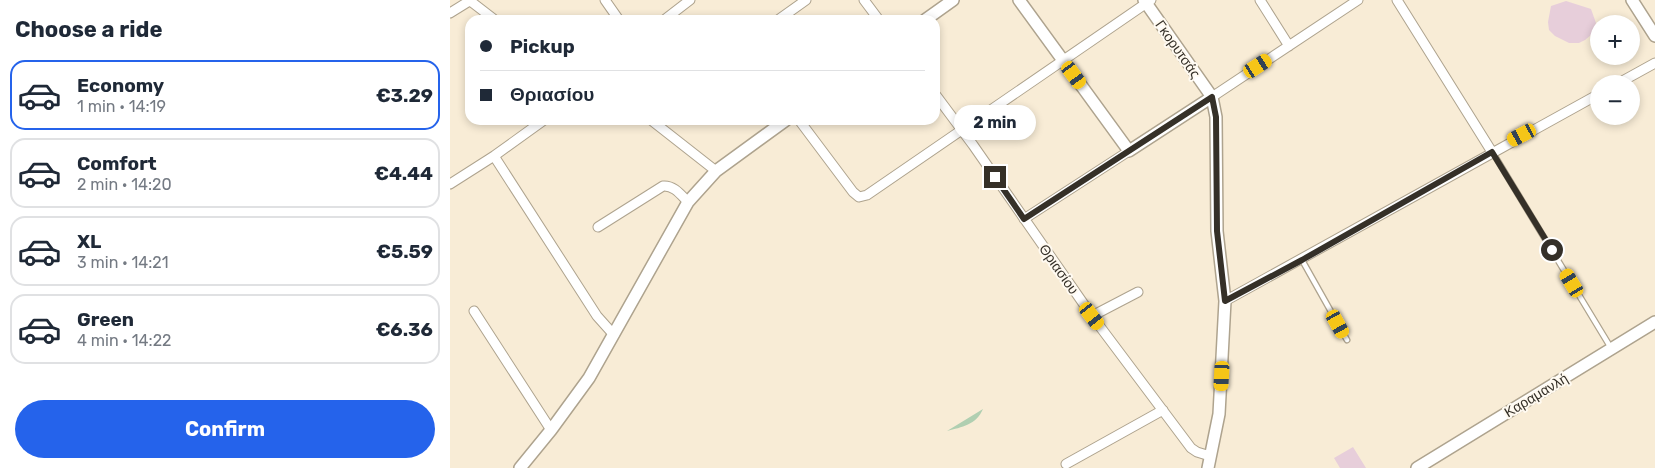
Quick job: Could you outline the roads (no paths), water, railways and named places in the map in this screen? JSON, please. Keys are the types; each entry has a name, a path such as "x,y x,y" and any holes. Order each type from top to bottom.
{"street":[{"path":"450,13 470,0 489,15"},
{"path":"605,0 616,15"},
{"path":"670,15 690,0"},
{"path":"785,15 806,0"},
{"path":"864,0 875,15"},
{"path":"932,15 953,0"},
{"path":"1019,0 1130,150"},
{"path":"1260,0 1289,46"},
{"path":"1024,219 1358,0"},
{"path":"1397,0 1492,152"},
{"path":"1632,0 1655,36"},
{"path":"804,125 854,192 859,197 867,195 1147,1"},
{"name":"Γκορυτσάς","path":"1147,1 1212,97"},
{"path":"1634,75 1655,63"},
{"path":"1209,462 1219,414 1221,394 1225,301 1217,231 1216,117 1212,97"},
{"path":"1225,301 1590,99"},
{"name":"Θριασίου","path":"940,101 1092,316 1191,448 1209,462"},
{"path":"450,184 494,156 537,125"},
{"path":"657,125 716,172"},
{"path":"520,468 589,378 688,202 716,172 779,125"},
{"path":"494,156 597,316 614,335"},
{"path":"598,227 663,186 673,188 688,202"},
{"path":"1092,316 1138,292"},
{"path":"474,310 551,430"},
{"name":"Καραμανλή","path":"1417,468 1655,322"},
{"path":"1066,464 1163,410"}],"lane":[{"path":"1492,152 1612,349"},
{"path":"1302,260 1347,340"}]}
